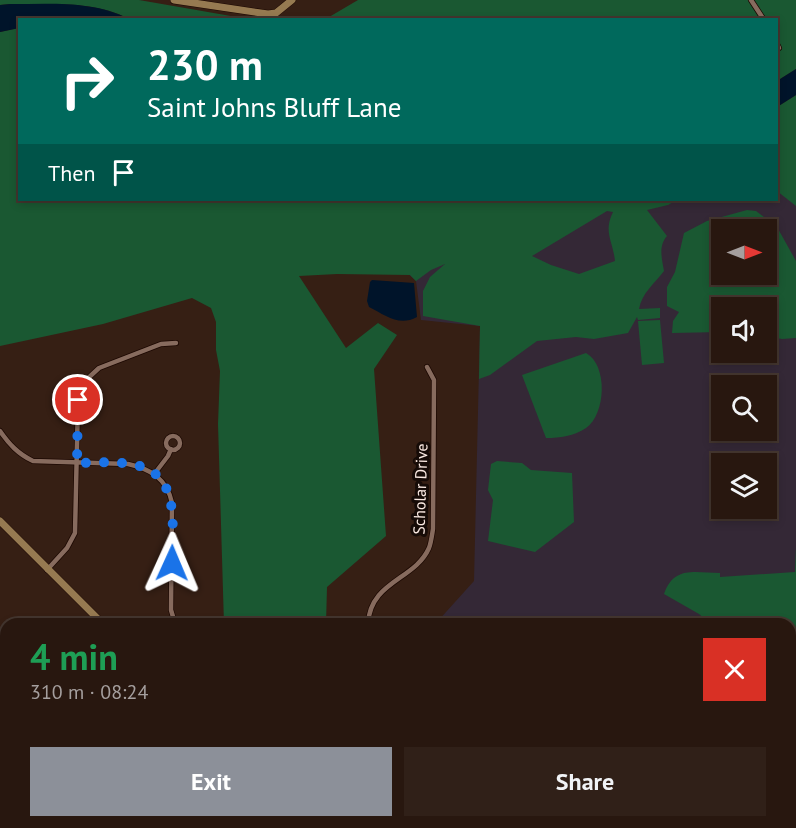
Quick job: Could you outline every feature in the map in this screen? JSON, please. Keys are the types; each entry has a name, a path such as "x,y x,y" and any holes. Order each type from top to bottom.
{"main road":[{"path":"174,0 223,4 268,14 276,13 292,0"},
{"path":"0,520 97,618"}],"street":[{"path":"752,0 763,18"},
{"path":"47,570 67,548 75,533 78,400 85,381 91,374 110,363 161,344 176,343"},
{"name":"Scholar Drive","path":"369,618 372,604 384,589 422,559 429,547 433,529 434,380 427,367"},
{"path":"0,431 14,449 23,457 33,461 128,464 155,473 168,491 172,503 171,610 173,618"},
{"path":"155,473 171,450"}],"shaded area":[{"path":"796,153 796,618 441,618 474,581 480,326 421,320 416,281 402,268 535,201 778,201 778,156"}],"green space":[{"path":"0,0 139,0 242,18 127,18 86,6 0,5"},
{"path":"358,0 796,0 796,69 778,80 778,18 327,18"},
{"path":"18,28 18,201 675,201 647,210 667,236 662,248 664,271 646,293 639,309 660,308 660,318 638,320 637,317 628,333 594,339 576,337 537,341 490,375 479,379 480,326 423,316 423,291 430,277 445,264 431,270 416,281 410,275 299,276 346,348 378,323 397,335 374,369 386,536 327,587 326,618 224,618 218,424 220,371 216,350 216,322 211,308 192,298 103,324 0,346 0,32","holes":["607,211 613,212 609,231 615,261 579,274 532,256"]},
{"path":"796,95 796,206 778,192 778,106"},
{"path":"747,210 756,211 766,219 714,219"},
{"path":"711,220 711,285 777,285 777,227 796,261 796,338 777,338 777,297 711,297 711,332 672,333 673,321 679,312 667,306 667,287 675,272 684,233"},
{"path":"660,320 664,363 642,365 638,321"},
{"path":"586,353 593,359 601,378 602,390 598,412 586,428 577,433 546,438 522,375"},
{"path":"497,461 522,463 531,470 572,473 574,522 535,552 488,541 493,500 488,490 491,464"},
{"path":"796,548 796,618 704,618 664,594 674,578 687,573 720,573 720,577 795,572"}],"water":[{"path":"0,5 86,6 127,18 18,18 18,28 0,32"},
{"path":"796,69 796,95 778,106 778,80"},
{"path":"372,280 414,283 417,317 404,321 398,320 369,307 367,301"}],"route":[{"path":"78,400 77,463 128,464 142,467 155,473 168,491 172,510 172,563"}]}
